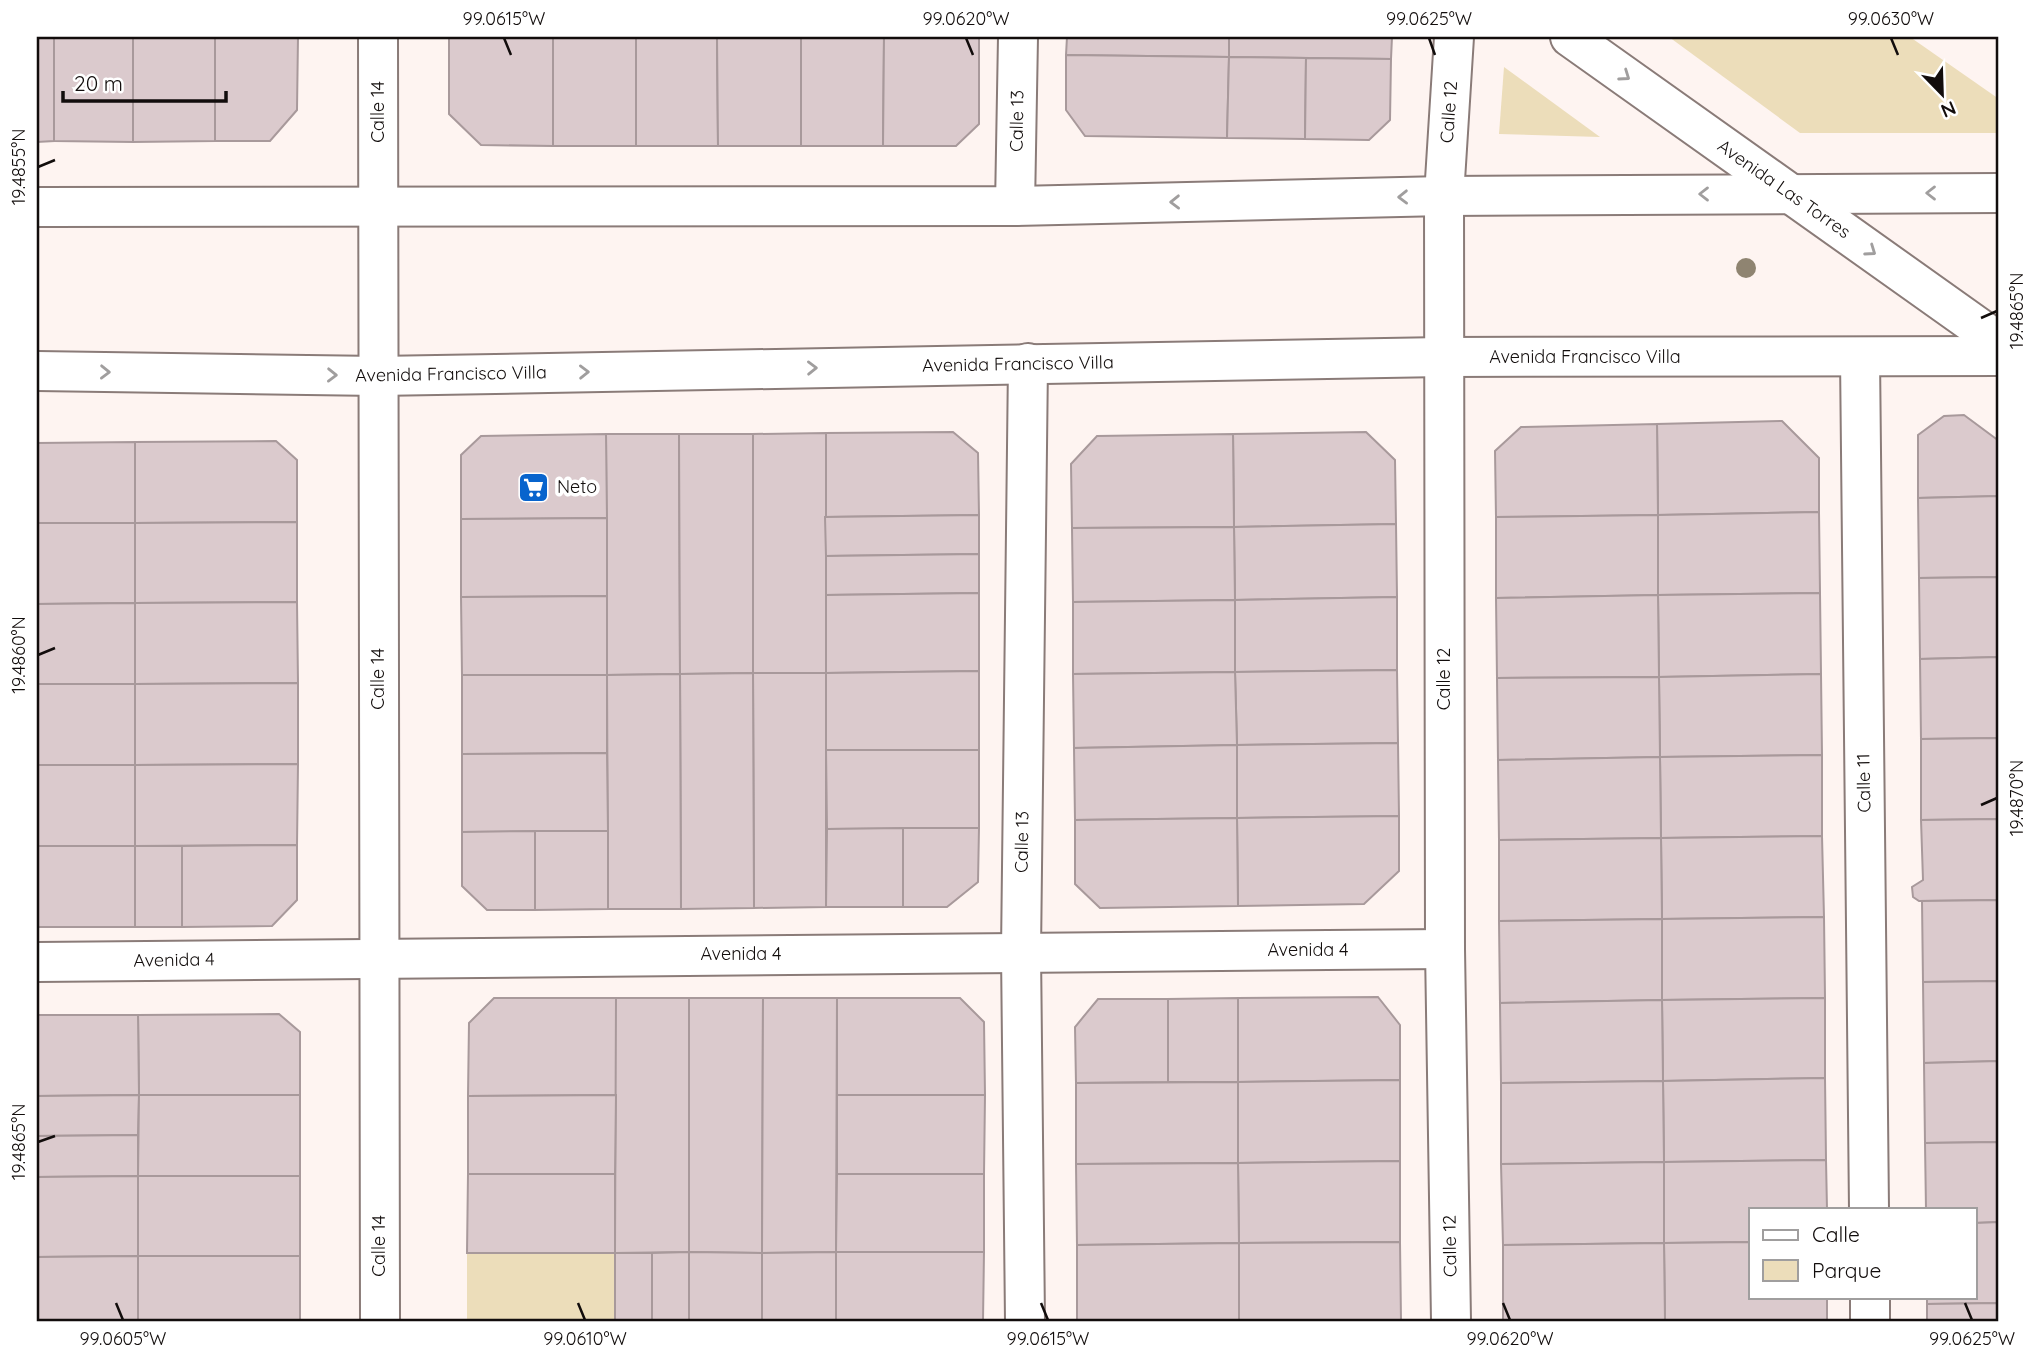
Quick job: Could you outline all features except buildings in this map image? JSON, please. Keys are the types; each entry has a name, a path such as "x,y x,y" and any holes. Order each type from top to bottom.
{"street":[{"name":"Calle 14","path":"378,37 377,957 380,1321"},
{"name":"Calle 13","path":"1015,206 1018,37"},
{"name":"Calle 12","path":"1451,1321 1445,949 1444,196 1454,37"},
{"name":"Avenida Las Torres","path":"1570,37 1999,342"},
{"path":"37,207 1015,206 1444,196 1999,192"},
{"name":"Avenida Francisco Villa","path":"37,371 378,376 1444,357 1999,356"},
{"name":"Calle 11","path":"1860,357 1869,1208"},
{"name":"Calle 13","path":"1026,1321 1021,952 1028,363"},
{"name":"Avenida 4","path":"37,962 1445,949"},
{"path":"1870,1298 1870,1321"}],"green space":[{"path":"1669,37 1910,37 1999,99 1999,133 1800,133"},
{"path":"1504,67 1600,137 1499,134"},
{"path":"467,1253 615,1253 615,1321 467,1321"}],"place":[{"name":"Neto","path":"534,487"}]}
